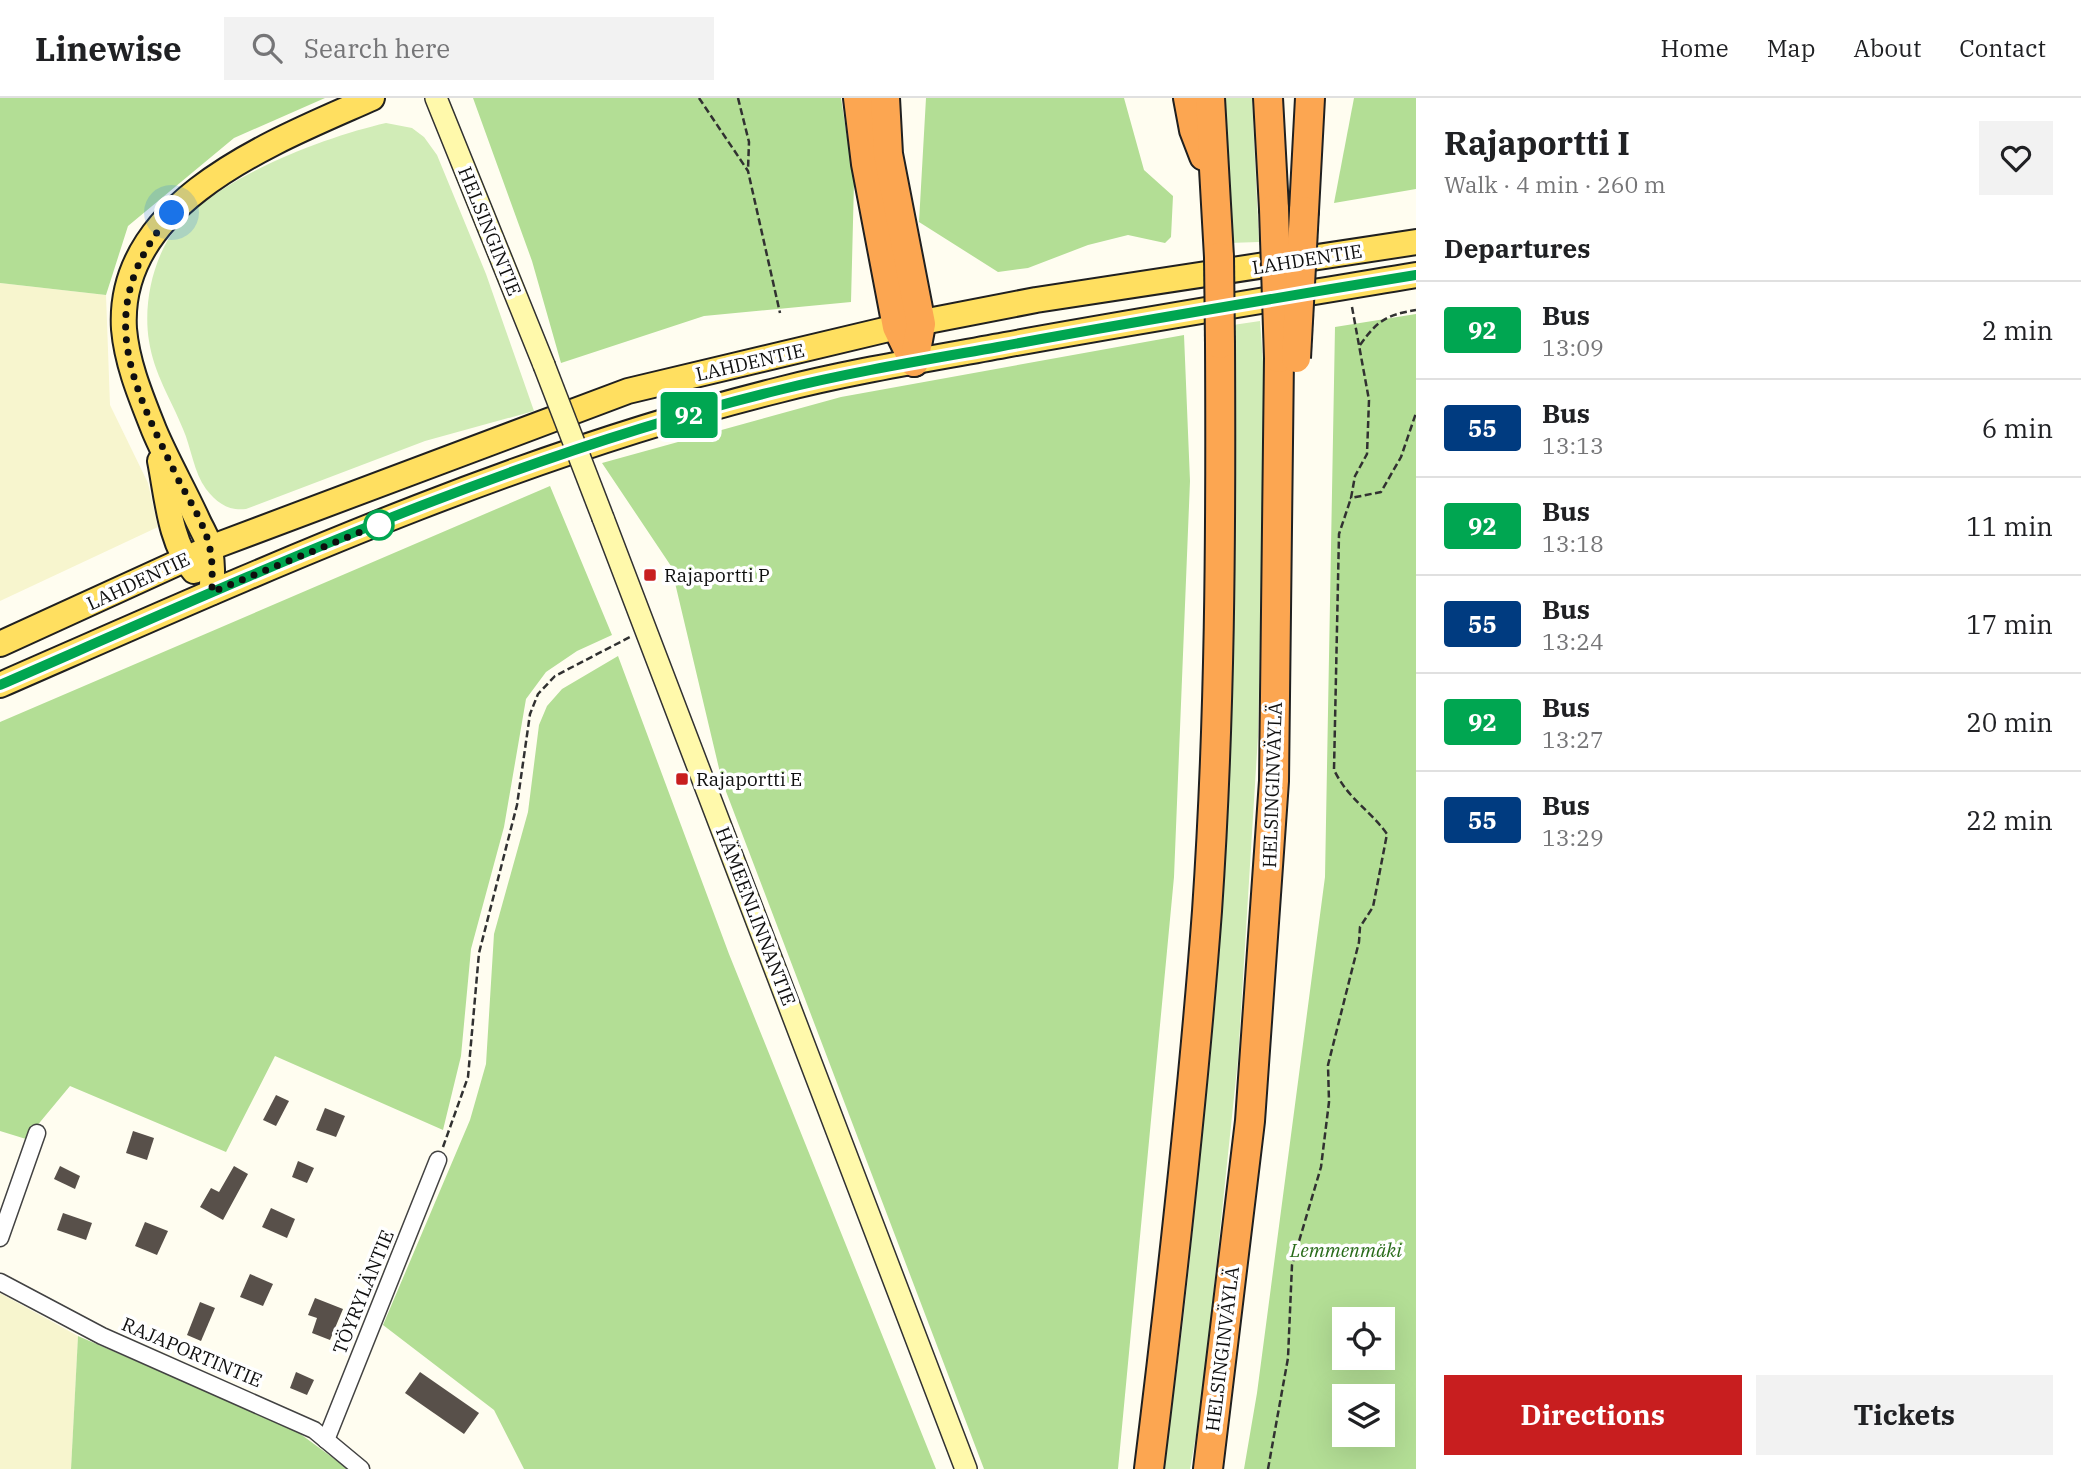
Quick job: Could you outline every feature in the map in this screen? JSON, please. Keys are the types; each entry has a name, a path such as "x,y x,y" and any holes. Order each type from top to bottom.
{"highway":[{"path":"858,98 866,164 909,325"},
{"path":"886,98 888,154 914,362"},
{"path":"1188,98 1194,130 1215,182"},
{"path":"1149,1469 1190,1112 1207,910 1219,607 1220,344 1219,257 1210,98"},
{"name":"HELSINGINVÄYLÄ","path":"1208,1469 1250,1121 1274,780 1280,427 1287,358 1274,209 1269,98"},
{"path":"1287,358 1304,211 1310,98"}],"main road":[{"path":"212,592 210,548 155,432 132,374 124,326 129,289 139,261 152,239 184,201 238,162 372,98"},
{"name":"HELSINGINTIE","path":"436,98 544,365"},
{"name":"LAHDENTIE","path":"0,644 210,548 628,391 909,325 1036,300 1416,242"},
{"name":"LAHDENTIE","path":"0,685 212,592 517,469 644,428 779,390 914,362 1416,275"},
{"name":"HÄMEENLINNANTIE","path":"544,365 966,1469"},
{"path":"155,432 169,506 184,560 212,592"}],"street":[{"path":"0,1238 37,1133"},
{"name":"TÖYRYLÄNTIE","path":"326,1440 438,1160"},
{"name":"RAJAPORTINTIE","path":"0,1282 102,1336 276,1411 326,1440 361,1469"}],"path":[{"path":"699,98 748,171"},
{"path":"738,98 749,142 748,171 780,313"},
{"path":"1268,1469 1288,1358 1292,1265 1321,1167 1329,1102 1328,1065 1359,942 1360,927 1373,907 1387,834 1377,821 1346,793 1334,770 1339,534 1355,476 1367,454 1369,400 1348,286"},
{"path":"1359,346 1371,329 1389,314 1416,310"},
{"path":"1351,498 1381,492 1401,457 1416,412"},
{"path":"438,1160 468,1077 479,953 517,805 530,714 538,694 555,676 573,664 647,629"}],"shaded area":[{"path":"0,283 106,295 110,405 148,483 158,527 0,601"},
{"path":"0,1293 78,1336 71,1469 0,1469"}],"green space":[{"path":"0,98 325,98 234,138 128,226 106,295 0,283"},
{"path":"473,98 841,98 854,182 851,302 704,316 561,363 532,261"},
{"path":"926,98 1124,98 1144,170 1173,196 1171,237 1165,243 1128,235 1088,245 1028,268 998,272 919,222"},
{"path":"1222,98 1252,98 1259,242 1228,243"},
{"path":"1354,98 1416,98 1416,189 1334,203"},
{"path":"386,123 412,128 424,137 437,155 486,274 534,411 425,441 246,509 223,505 202,483 186,436 151,353 148,305 159,258 180,224 230,184 295,152"},
{"name":"Lemmenmäki","path":"1416,314 1416,1469 1244,1469 1257,1393 1325,877 1335,327"},
{"path":"1260,321 1265,389 1258,736 1238,1059 1202,1402 1190,1469 1162,1469 1180,1344 1194,1217 1225,805 1235,565 1233,325"},
{"path":"1184,335 1190,481 1174,877 1118,1469 984,1469 722,781 671,566 602,463 841,397"},
{"path":"550,486 612,635 577,651 546,672 526,699 504,827 471,949 461,1056 443,1130 275,1056 226,1152 70,1086 26,1139 0,1131 0,722"},
{"path":"618,656 729,954 936,1469 524,1469 494,1410 383,1325 470,1120 486,1064 494,934 528,812 539,725 547,706 562,689"},
{"path":"78,1336 295,1430 348,1469 71,1469"}],"building":[{"path":"276,1095 289,1101 276,1126 263,1120"},
{"path":"325,1108 345,1116 336,1137 316,1130"},
{"path":"133,1131 154,1138 147,1160 126,1153"},
{"path":"298,1161 314,1168 307,1183 292,1177"},
{"path":"60,1166 80,1176 75,1189 54,1179"},
{"path":"234,1166 248,1174 223,1220 200,1207 211,1188 219,1192"},
{"path":"271,1208 295,1219 287,1238 262,1227"},
{"path":"63,1213 92,1223 86,1240 57,1230"},
{"path":"145,1222 168,1231 157,1255 135,1246"},
{"path":"250,1274 273,1284 263,1306 240,1297"},
{"path":"315,1298 343,1309 330,1340 312,1333 317,1318 308,1315"},
{"path":"200,1302 215,1308 201,1341 187,1335"},
{"path":"296,1372 314,1380 307,1395 290,1388"},
{"path":"420,1372 479,1413 464,1434 405,1393"}],"bus line":[{"name":"92","path":"0,685 212,592 517,469 644,428 779,390 914,362 1158,317 1416,275"}],"place":[{"name":"Rajaportti P","path":"650,575"},
{"name":"Rajaportti E","path":"682,779"}],"route":[{"path":"172,213 159,228 139,261 129,289 124,326 132,374 155,432 210,548 212,592 390,520 379,525"}]}
